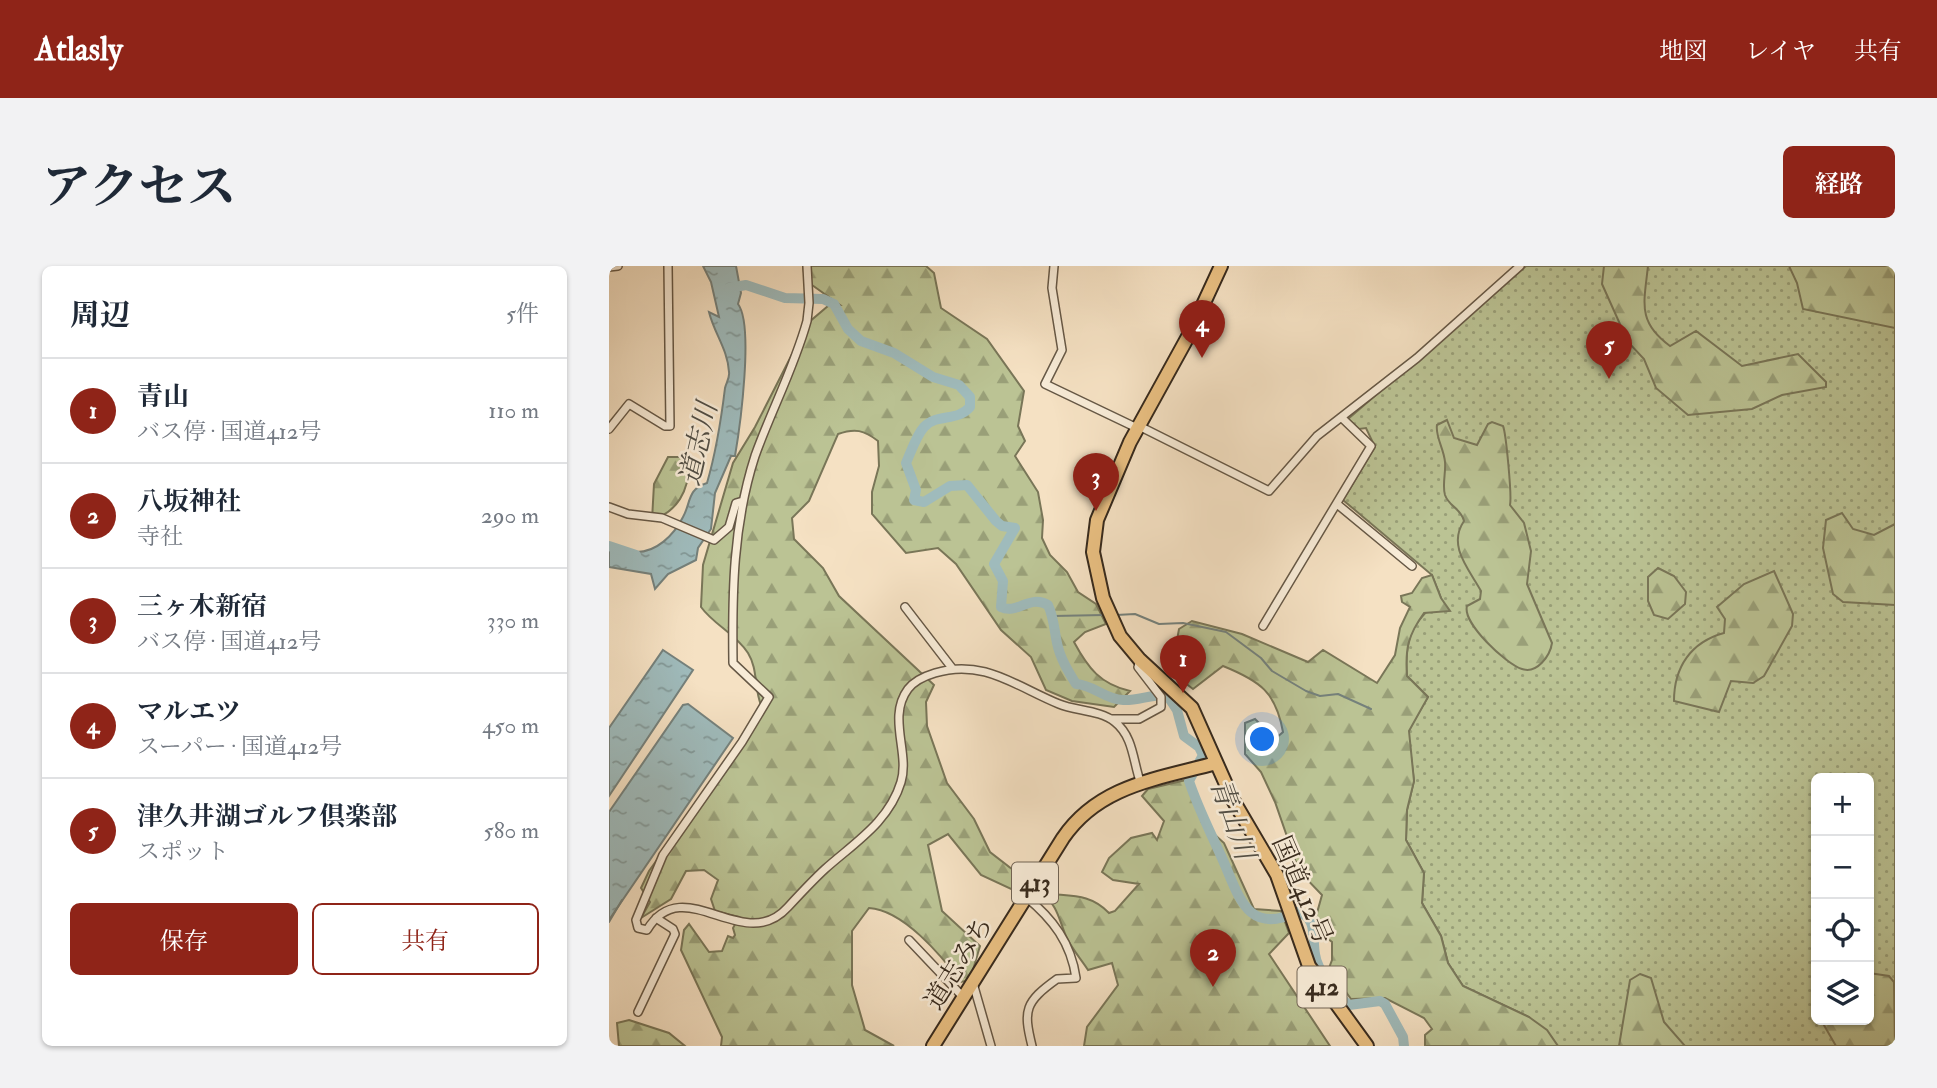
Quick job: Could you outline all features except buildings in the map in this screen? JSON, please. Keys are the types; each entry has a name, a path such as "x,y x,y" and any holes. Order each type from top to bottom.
{"highway":[{"name":"国道412号","path":"1221,266 1190,333 1138,427 1093,535 1103,598 1120,636 1140,660 1192,708 1233,800 1269,859 1309,966 1367,1046"},
{"name":"道志みち","path":"933,1046 1026,897 1083,813 1106,797 1216,763"}],"street":[{"path":"609,267 618,266"},
{"path":"609,429 629,404 670,426 668,266"},
{"path":"807,266 810,303 801,340 755,457 743,501 733,578 733,663 769,697 742,742 663,855 636,925 641,931 647,930 665,910 682,906 757,925 780,916 879,821 901,781 903,767 898,730 905,694 921,678 952,668 971,667 991,673 1055,702 1111,719 1139,719 1161,707 1161,696 1155,685 1138,667 1140,660"},
{"path":"1054,266 1052,288 1062,350 1045,384 1269,491 1301,452 1417,358 1520,266"},
{"path":"1263,626 1371,446 1342,418"},
{"path":"609,507 628,514 670,522 714,540 726,531 733,519 734,505 743,501"},
{"path":"1337,503 1412,566"},
{"path":"905,607 952,668"},
{"path":"1111,719 1130,743 1141,784"},
{"path":"1026,897 1054,923 1073,958 1076,978 1057,979 1030,1004 1025,1020 1032,1046"},
{"path":"638,1012 675,934 673,929 656,918"},
{"path":"909,940 964,998"},
{"path":"973,983 991,1046"}],"green space":[{"path":"803,266 926,266 934,273 941,308 987,339 1024,391 1018,426 1025,441 1015,456 1038,492 1043,520 1042,538 1050,555 1067,572 1078,592 1096,604 1106,624 1085,632 1074,642 1096,674 1111,684 1130,691 1114,707 1072,701 1046,690 1031,657 1001,630 956,564 938,548 906,553 872,514 872,492 879,466 878,441 859,431 838,434 809,501 792,518 794,539 823,568 839,596 934,685 926,702 927,726 947,783 974,819 990,852 1030,883 1022,894 981,875 948,834 928,845 942,911 980,946 970,980 961,982 932,947 908,925 882,911 869,908 852,931 852,985 865,1030 894,1046 721,1046 722,1037 681,950 684,930 689,924 709,952 722,951 728,936 733,938 735,935 733,928 739,917 715,911 711,899 718,880 704,870 686,871 671,899 641,918 650,902 641,888 649,871 746,736 761,705 748,653 701,607 703,565 733,463 755,427 808,323 828,306 840,305 805,280"},
{"path":"1526,266 1807,266 1895,310 1895,1046 1558,1046 1529,1017 1463,986 1448,963 1441,936 1422,903 1424,873 1406,840 1407,810 1414,781 1408,731 1428,697 1407,676 1407,651 1417,623 1441,598 1432,575 1343,500 1375,447 1366,428 1359,429 1348,419"},
{"path":"1604,266 1648,266 1645,301 1647,320 1659,337 1670,346 1696,331 1742,366 1798,354 1826,382 1826,387 1782,395 1752,409 1688,415 1656,388 1644,359 1628,342 1602,284"},
{"path":"1789,266 1895,266 1895,328 1803,309 1797,283"},
{"path":"1447,420 1454,438 1477,445 1488,424 1492,422 1503,426 1510,505 1524,523 1531,551 1527,584 1552,643 1546,658 1533,669 1515,666 1496,651 1478,632 1467,613 1467,606 1480,599 1481,591 1459,548 1459,530 1464,521 1444,491 1445,462 1437,425"},
{"path":"668,457 680,457 689,464 687,483 675,506 652,520 654,484"},
{"path":"1842,513 1853,529 1874,535 1895,524 1895,605 1843,602 1833,594 1823,548 1826,520"},
{"path":"1658,568 1674,576 1686,592 1685,604 1668,619 1654,615 1648,601 1648,577"},
{"path":"1774,571 1793,614 1792,626 1764,676 1753,683 1731,681 1719,712 1674,701 1677,677 1687,658 1702,643 1724,633 1725,619 1717,607 1744,584"},
{"path":"1432,575 1441,598 1450,611 1424,613 1411,635 1407,658 1407,676 1428,697 1409,731 1414,781 1407,810 1406,840 1424,873 1422,903 1441,936 1448,963 1463,986 1529,1017 1547,1030 1558,1046 1425,1046 1425,1035 1432,1029 1424,1018 1385,998 1351,999 1329,968 1332,942 1322,934 1315,920 1322,895 1299,871 1275,802 1261,772 1245,754 1245,723 1255,719 1275,739 1283,732 1271,697 1247,677 1223,666 1193,689 1171,672 1179,629 1192,621 1242,634 1308,662 1323,650 1377,683 1395,655 1400,628 1410,607 1402,602 1401,596 1412,593 1422,578"},
{"path":"1186,780 1202,823 1224,843 1254,909 1281,911 1289,933 1269,954 1330,1046 1084,1046 1087,1027 1118,985 1112,963 1088,970 1068,940 1055,908 1042,893 1086,898 1109,913 1115,911 1139,884 1113,880 1102,872 1109,858 1131,838 1152,833 1157,840 1164,821 1142,796 1148,789"},
{"path":"1640,974 1651,978 1664,1022 1685,1046 1619,1046 1630,980"},
{"path":"1874,974 1889,976 1894,982 1895,1046 1836,1046 1824,1025 1874,1025"},
{"path":"629,1020 669,1033 685,1046 619,1046 617,1023"}],"water":[{"path":"703,266 736,266 741,293 738,304 743,315 745,354 735,456 731,456 715,493 711,529 698,548 696,560 668,574 655,589 651,574 609,567 609,545 618,550 635,552 643,552 657,546 679,524 696,489 707,483 729,374 726,356 709,312 719,317 711,282"},
{"path":"663,650 693,670 609,796 609,728"},
{"path":"688,704 733,738 609,920 609,812 683,705"}],"waterway":[{"name":"青山川","path":"729,288 746,285 785,298 823,299 834,304 848,329 861,341 894,353 933,377 959,385 970,397 970,407 965,412 935,420 924,427 919,435 906,463 916,490 914,500 924,502 950,486 967,485 996,521 1002,526 1015,528 994,564 1003,581 1001,607 1013,609 1035,602 1048,605 1060,654 1076,684 1123,700 1167,695 1177,710 1184,736 1199,747 1203,755 1189,781 1246,907 1255,915 1266,919 1280,918 1297,912 1304,914 1311,923 1319,967 1328,982 1349,1005 1380,1001 1385,1004 1403,1037 1404,1046"},
{"name":"道志川","path":"609,546 636,555"},
{"path":"1116,615 1135,614 1159,624 1183,623 1226,632 1261,658 1272,671 1306,691 1320,696 1338,694 1371,709"},
{"path":"1053,616 1104,615"},
{"path":"609,922 622,900"}],"place":[{"name":"マルエツ","path":"1202,358"},
{"name":"津久井湖ゴルフ倶楽部","path":"1609,379"},
{"name":"三ヶ木新宿","path":"1096,511"},
{"name":"青山","path":"1183,693"},
{"name":"八坂神社","path":"1213,987"}]}
